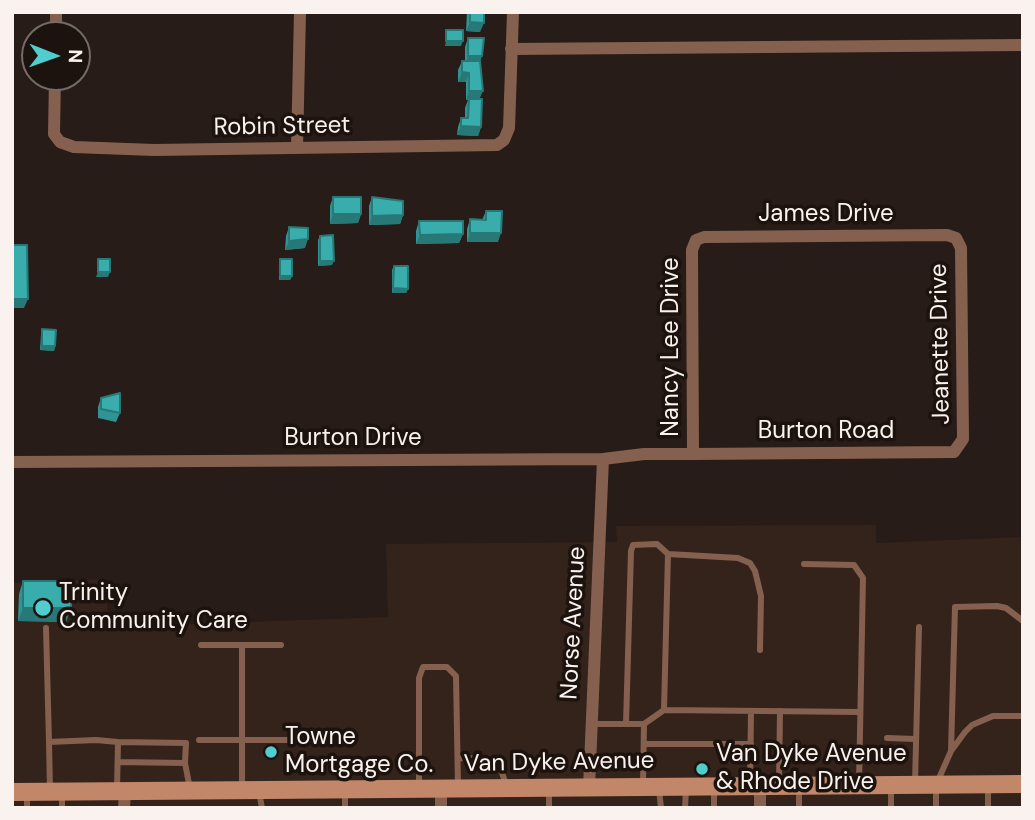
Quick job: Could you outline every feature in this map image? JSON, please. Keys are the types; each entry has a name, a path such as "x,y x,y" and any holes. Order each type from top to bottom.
{"main road":[{"name":"Van Dyke Avenue","path":"22,797 122,797 191,791 345,799 450,789 1023,784"}],"street":[{"path":"297,148 300,12"},
{"path":"513,12 512,50 1023,45"},
{"name":"Robin Street","path":"54,91 53,129 60,142 84,148 486,146 505,140 509,128 512,50"},
{"name":"James Drive","path":"696,240 718,236 947,235 956,238"},
{"name":"Jeanette Drive","path":"956,238 961,248 962,439 958,449"},
{"name":"Nancy Lee Drive","path":"693,454 692,250 696,240"},
{"name":"Burton Road","path":"693,454 949,452 958,449"},
{"name":"Burton Drive","path":"12,462 603,459 643,454 693,454"},
{"name":"Norse Avenue","path":"589,788 603,459"},
{"path":"755,787 760,808"},
{"path":"440,808 450,789"}],"lane":[{"path":"626,724 633,545 657,544 668,554 738,558 750,563 755,571 761,596 760,650"},
{"path":"664,710 668,554"},
{"path":"804,564 854,565 863,578 859,786"},
{"path":"951,751 955,607 997,606 1006,608 1023,621"},
{"path":"915,785 919,627"},
{"path":"46,628 49,742 58,797"},
{"path":"201,645 281,645"},
{"path":"242,645 243,741 254,796"},
{"path":"419,790 419,678 423,667 447,667 456,676 458,758 450,789"},
{"path":"590,724 644,724 664,710 860,712"},
{"path":"751,711 755,787"},
{"path":"779,787 780,711"},
{"path":"936,808 936,785 951,751 972,725 993,716 1023,716"},
{"path":"644,724 644,744 651,787 661,808"},
{"path":"887,738 915,739"},
{"path":"199,740 288,740"},
{"path":"49,742 186,743 185,763 191,791"},
{"path":"118,742 122,797"},
{"path":"644,744 751,744"},
{"path":"458,758 497,759 508,789"},
{"path":"118,762 185,763"},
{"path":"891,785 891,808"},
{"path":"988,785 988,808"},
{"path":"685,808 686,787"},
{"path":"714,787 714,808"},
{"path":"799,787 799,808"},
{"path":"549,788 549,808"}],"shaded area":[{"path":"876,525 876,543 1023,537 1023,808 12,808 12,583 104,579 110,627 388,617 386,544 617,542 616,526"}],"building":[{"path":"470,12 484,12 484,23 470,22"},
{"path":"446,30 463,30 463,41 446,41"},
{"path":"468,38 484,38 482,56 468,56"},
{"path":"462,61 480,61 483,91 469,91 469,73 462,72"},
{"path":"469,99 482,99 481,127 461,126 461,118 468,118"},
{"path":"333,197 361,197 361,214 333,214"},
{"path":"372,197 403,201 403,215 372,216"},
{"path":"486,211 502,211 501,233 470,233 470,219 486,220"},
{"path":"419,221 463,221 463,234 420,235"},
{"path":"289,227 308,228 308,239 289,241"},
{"path":"333,235 334,261 320,261 320,236"},
{"path":"12,245 27,245 28,299 12,299"},
{"path":"98,259 110,259 110,272 98,272"},
{"path":"280,259 292,259 292,276 280,276"},
{"path":"394,266 408,266 408,289 393,288"},
{"path":"42,329 56,330 55,346 42,346"},
{"path":"120,393 120,413 101,409 101,398"},
{"path":"23,581 72,581 71,608 23,608"}],"place":[{"name":"Trinity Community Care","path":"43,608"},
{"name":"Towne Mortgage Co.","path":"271,752"},
{"name":"Van Dyke Avenue & Rhode Drive","path":"702,769"}]}
